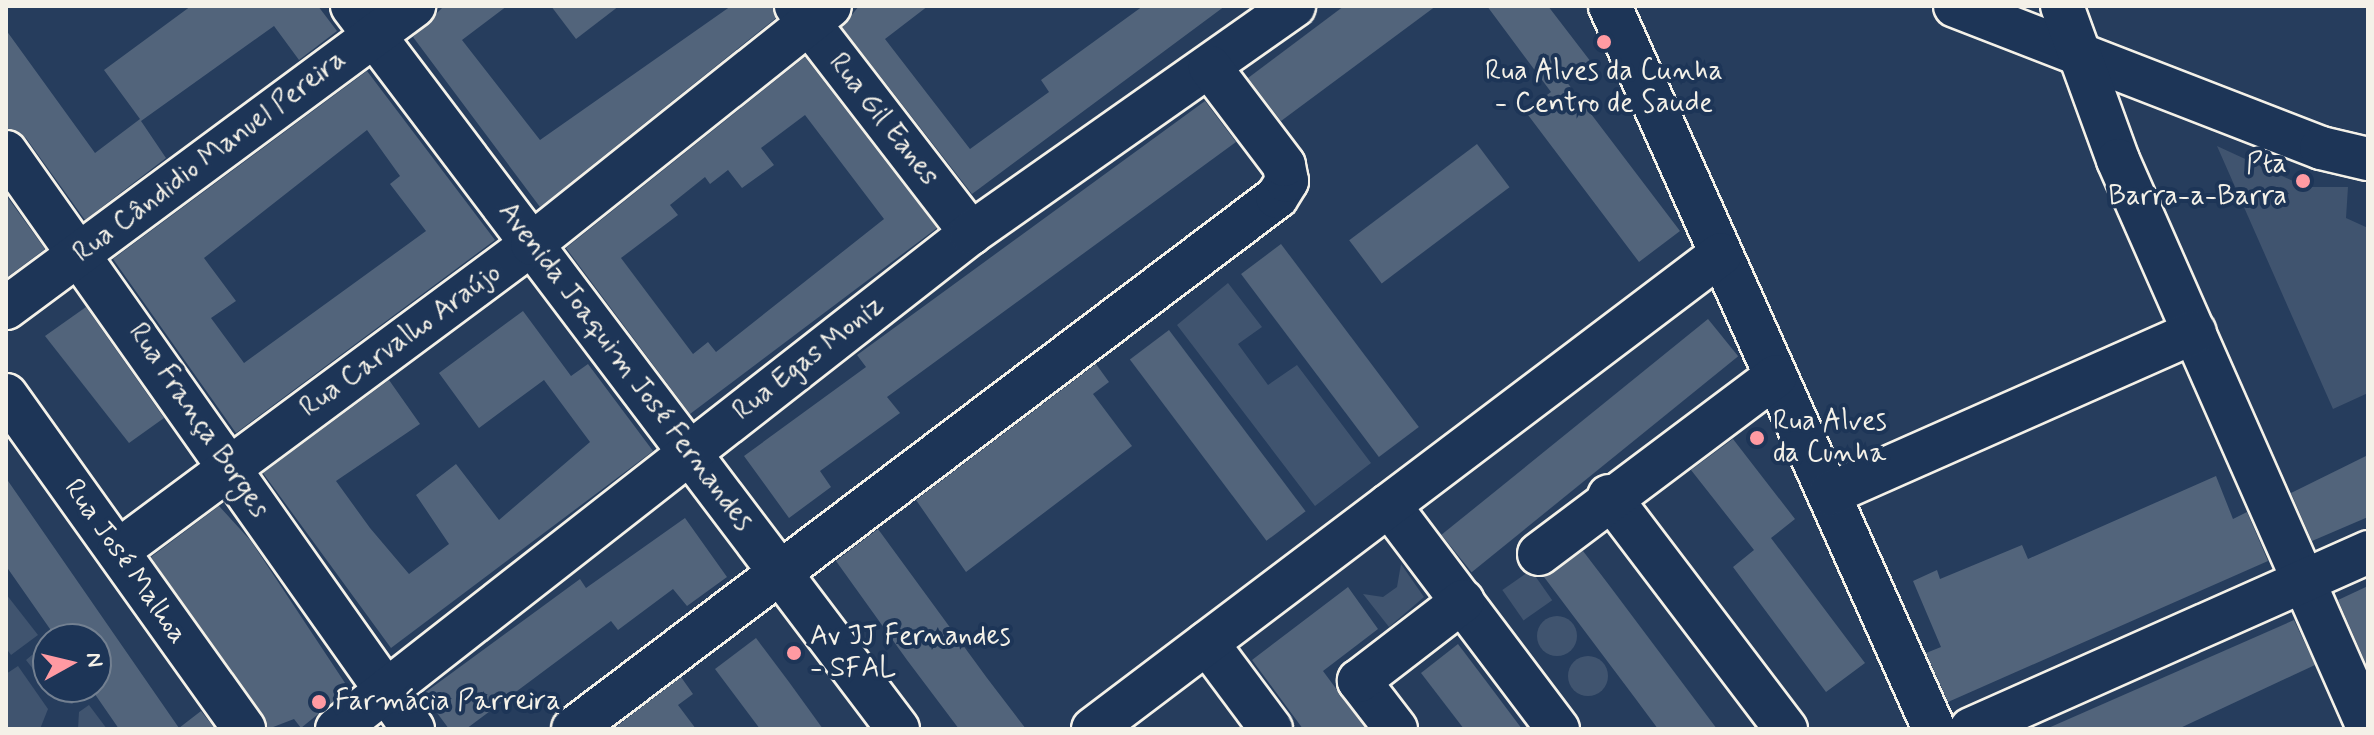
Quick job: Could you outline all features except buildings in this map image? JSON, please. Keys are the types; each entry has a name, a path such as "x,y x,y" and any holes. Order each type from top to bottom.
{"street":[{"name":"Rua Cândidio Manuel Pereira","path":"6,308 82,252 363,21 414,6"},
{"name":"Rua Egas Moniz","path":"337,729 971,233 1294,6"},
{"path":"1610,6 1934,729"},
{"path":"1955,6 2321,148 2368,159"},
{"path":"2062,6 2118,160 2368,727"},
{"name":"Rua Gil Eanes","path":"811,11 971,233"},
{"name":"Rua Carvalho Araújo","path":"118,551 532,244 811,11"},
{"name":"Avenida Joaquim José Fernandes","path":"363,21 898,729"},
{"path":"573,729 1285,189 1284,165 1210,67"},
{"path":"2321,148 2368,147"},
{"name":"Rua França Borges","path":"6,152 82,252 413,729"},
{"path":"1093,729 1721,254"},
{"path":"1829,494 2195,332"},
{"path":"1539,554 1609,496 1776,376"},
{"name":"Rua José Malhoa","path":"6,395 244,729"},
{"path":"1609,496 1786,729"},
{"path":"1389,505 1558,729"},
{"path":"1971,729 2368,552"},
{"path":"1396,729 1359,681 1463,601"},
{"path":"1207,643 1271,729"}],"shaded area":[{"path":"2217,146 2306,187 2348,187 2346,218 2368,228 2368,393 2333,409"},
{"path":"1228,283 1262,327 1238,344 1268,385 1297,365 1371,463 1315,506 1177,325"},
{"path":"1401,564 1424,597 1389,627 1363,594 1383,597 1397,587"},
{"path":"1531,570 1552,600 1524,620 1502,590"},
{"path":"6,594 32,627 32,639 11,655 6,648"},
{"path":"1557,616 1571,622 1577,636 1571,650 1557,656 1543,650 1537,636 1543,622"},
{"path":"1588,656 1602,662 1608,676 1602,690 1588,696 1574,690 1568,676 1574,662"},
{"path":"18,666 32,686 32,703 44,703 48,709 40,729 6,729 6,674"},
{"path":"89,705 107,729 78,729 79,712"}],"place":[{"name":"Rua Alves da Cunha - Centro de Saude","path":"1604,42"},
{"name":"Pta Barra-a-Barra","path":"2303,181"},
{"name":"Rua Alves da Cunha","path":"1757,438"},
{"name":"Av JJ Fernandes - SFAL","path":"794,653"},
{"name":"Farmácia Parreira","path":"319,702"}]}
